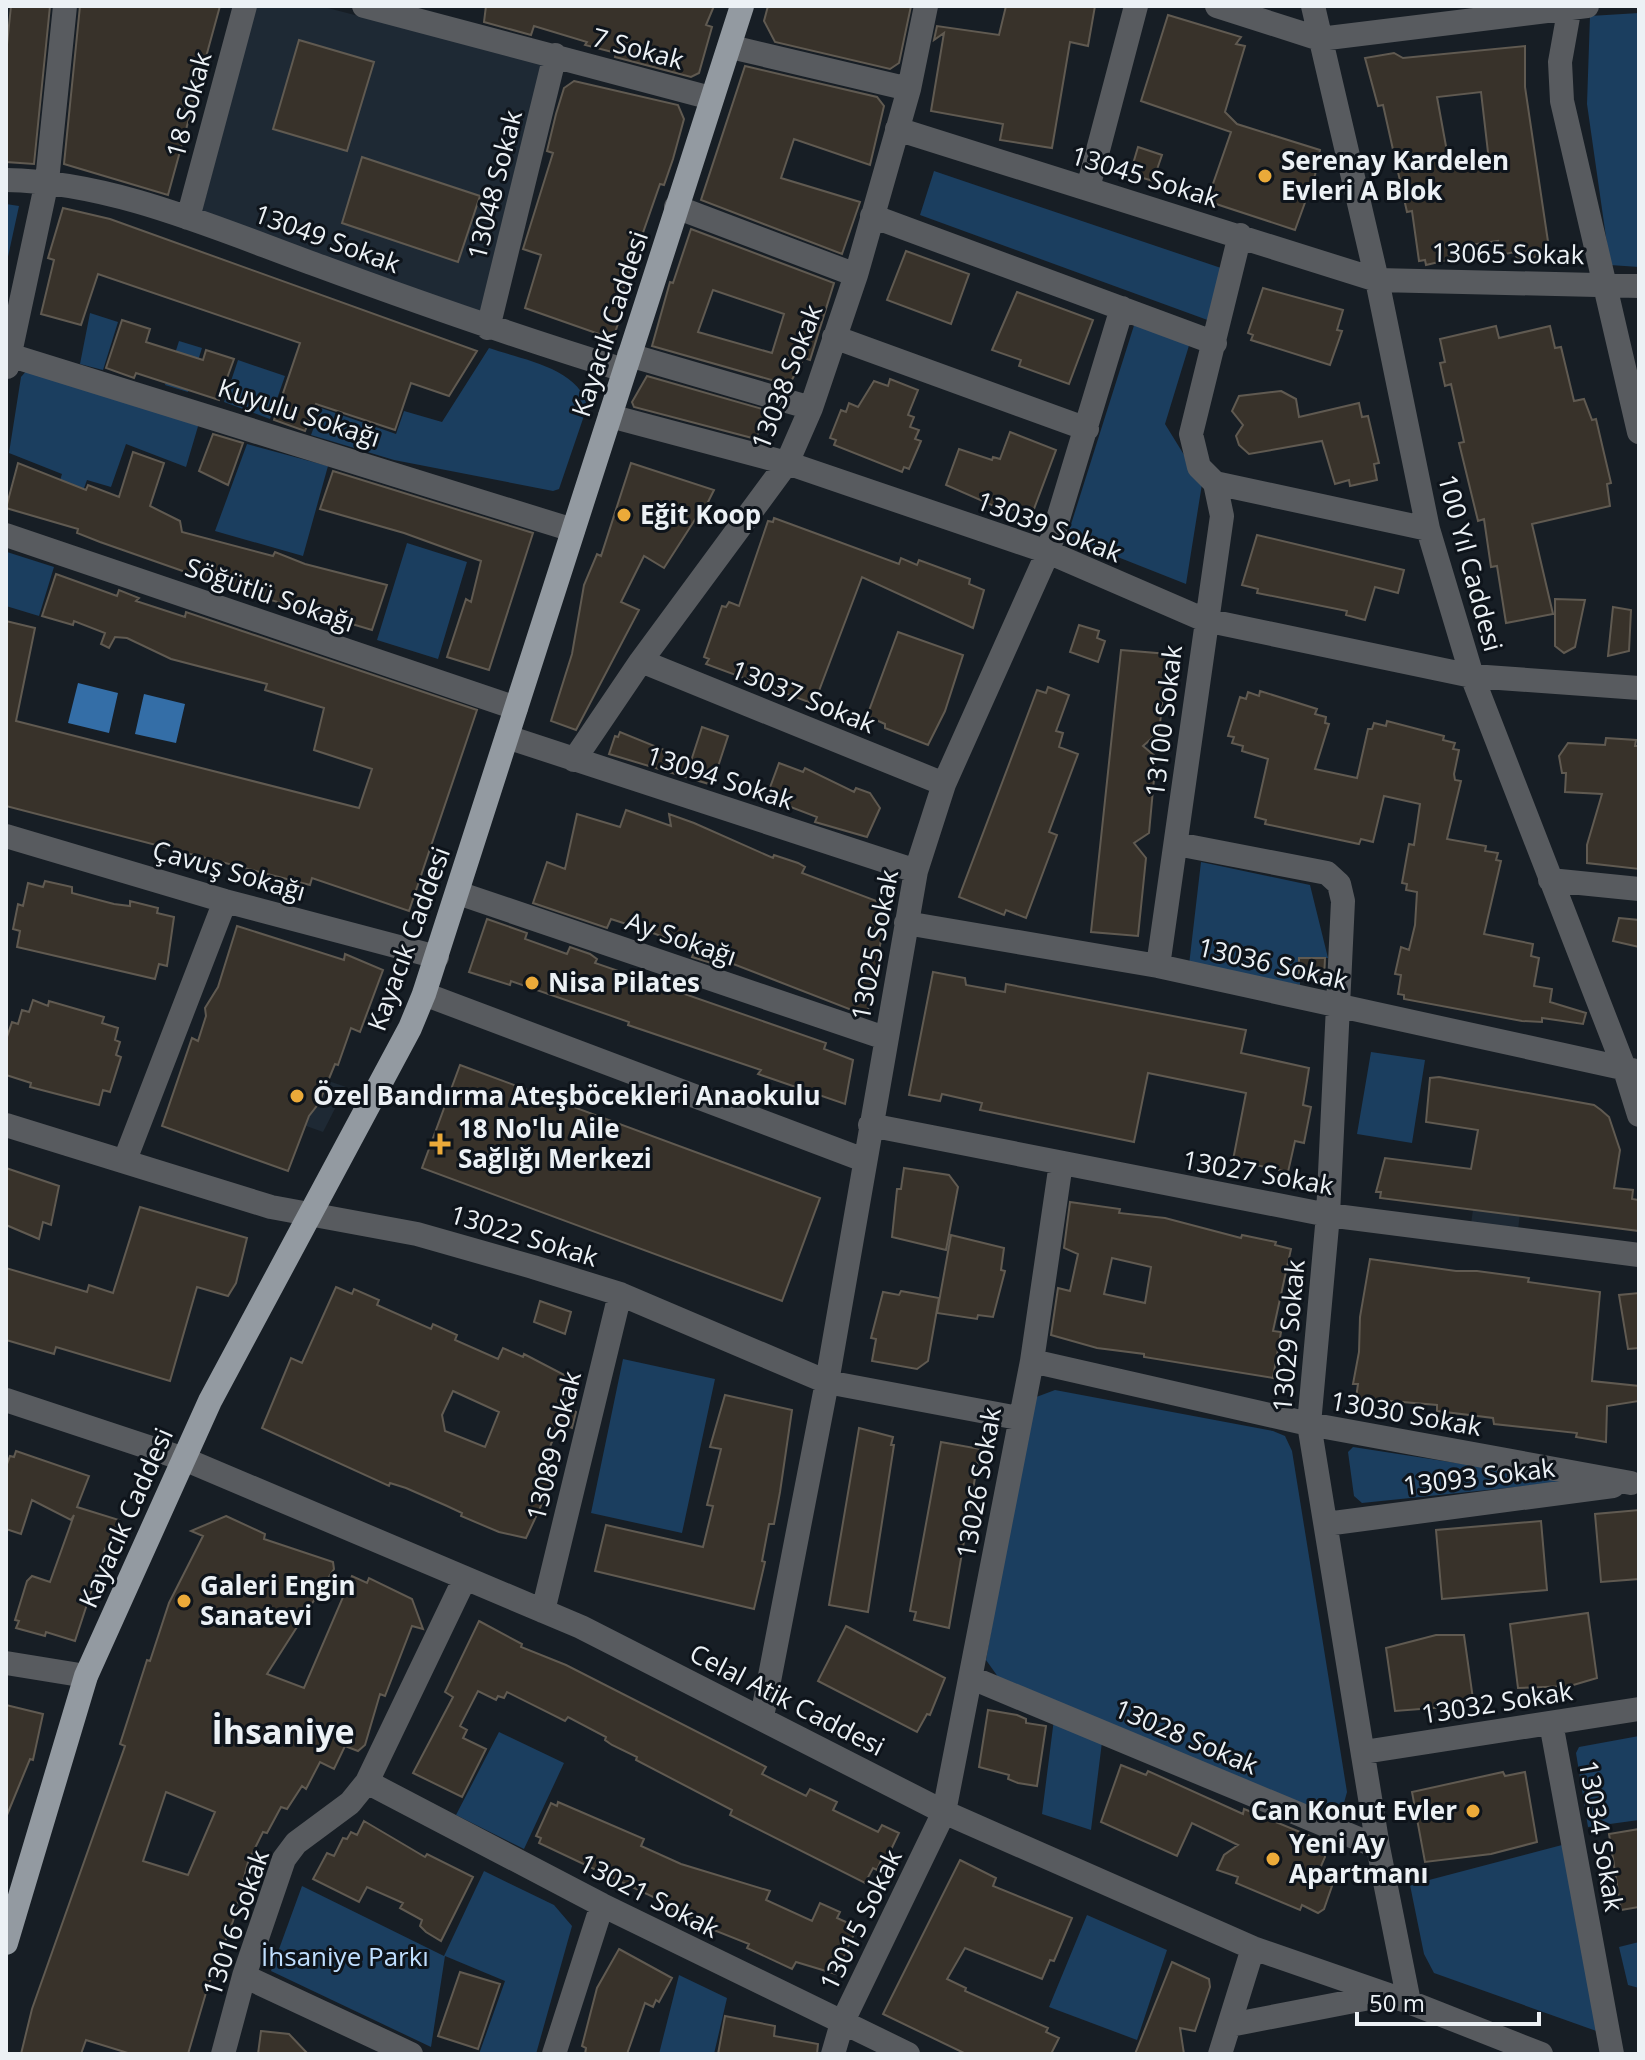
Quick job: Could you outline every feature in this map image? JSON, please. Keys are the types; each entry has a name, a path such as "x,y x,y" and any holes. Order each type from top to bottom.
{"main road":[{"name":"Kayacık Caddesi","path":"6,1943 86,1676 210,1401 410,1028 424,994 742,6"}],"street":[{"path":"7,359 47,181 65,6"},
{"name":"18 Sokak","path":"188,218 245,6"},
{"name":"13038 Sokak","path":"574,760 641,661 787,463 811,408 856,275 909,89 926,6"},
{"path":"1088,188 1136,6"},
{"path":"1217,6 1320,39 1575,7 1560,62 1562,101 1639,432"},
{"name":"100 Yıl Caddesi","path":"1313,6 1377,280 1428,529 1472,676 1550,880 1632,1071 1639,1115"},
{"name":"7 Sokak","path":"378,8 711,98"},
{"path":"731,47 909,89"},
{"name":"13048 Sokak","path":"488,328 555,55"},
{"name":"13045 Sokak","path":"897,129 1377,280"},
{"name":"13049 Sokak","path":"6,180 47,181 134,200 488,328 811,408"},
{"path":"676,207 856,275"},
{"path":"872,216 1215,343"},
{"path":"1240,235 1191,434 1199,467 1215,483 1428,529"},
{"name":"13065 Sokak","path":"1377,280 1639,286"},
{"name":"13025 Sokak","path":"762,1717 827,1382 916,871 944,784 1048,552 1122,308"},
{"path":"834,337 1087,429"},
{"name":"Kuyulu Sokağı","path":"7,359 573,530"},
{"name":"13039 Sokak","path":"610,416 787,463 1048,552 1205,620 1472,676 1639,688"},
{"name":"13100 Sokak","path":"1158,966 1222,516 1215,483"},
{"name":"Söğütlü Sokağı","path":"6,535 516,708"},
{"name":"13037 Sokak","path":"641,661 944,784"},
{"name":"13094 Sokak","path":"507,737 916,871"},
{"name":"Çavuş Sokağı","path":"7,840 437,957"},
{"name":"13029 Sokak","path":"1177,844 1327,873 1339,884 1343,901 1328,1215 1309,1424 1364,1752 1398,1998"},
{"path":"1550,880 1639,889"},
{"name":"Ay Sokağı","path":"458,893 885,1038"},
{"path":"125,1160 225,901"},
{"name":"13036 Sokak","path":"906,923 1158,966 1340,1009 1632,1071"},
{"path":"424,994 864,1160"},
{"name":"13022 Sokak","path":"6,1125 271,1207 417,1234 620,1294 827,1382 1018,1418"},
{"name":"13027 Sokak","path":"870,1125 1328,1215 1639,1255"},
{"name":"13026 Sokak","path":"944,1812 972,1678 1018,1418 1032,1361 1061,1163"},
{"name":"13089 Sokak","path":"543,1611 620,1294"},
{"name":"13030 Sokak","path":"1032,1361 1309,1424 1635,1483"},
{"name":"Celal Atik Caddesi","path":"6,1400 184,1459 543,1611 762,1717 944,1812 1253,1948 1398,1998 1541,2054"},
{"name":"13093 Sokak","path":"1326,1524 1635,1483"},
{"name":"13016 Sokak","path":"223,2054 244,1976 284,1859 296,1843 350,1803 367,1782 465,1578"},
{"path":"6,1663 86,1676"},
{"name":"13028 Sokak","path":"972,1678 1378,1847"},
{"name":"13032 Sokak","path":"1364,1752 1639,1709"},
{"name":"13034 Sokak","path":"1551,1723 1612,2054"},
{"name":"13021 Sokak","path":"367,1782 602,1905 908,2054"},
{"name":"13015 Sokak","path":"833,2054 842,2023 944,1812"},
{"path":"554,2054 602,1905"},
{"path":"1220,2054 1253,1948"},
{"path":"244,1976 411,2054"},
{"path":"1230,2025 1398,1998"}],"shaded area":[{"path":"256,6 320,6 544,64 482,320 201,215"},
{"path":"78,683 118,693 109,733 68,723"},
{"path":"144,694 185,704 176,743 135,734"},
{"name":"Özel Bandırma Ateşböcekleri Anaokulu","path":"264,1059 346,1087 323,1132 248,1105"},
{"path":"1481,1152 1527,1158 1518,1230 1471,1224"}],"green space":[{"path":"1639,13 1639,267 1610,265 1587,104 1590,16"},
{"path":"934,171 1227,270 1213,322 920,215"},
{"path":"6,204 19,206 6,266"},
{"path":"90,313 118,322 103,370 80,364"},
{"path":"1137,316 1191,339 1165,424 1202,484 1186,584 1067,537"},
{"path":"179,341 202,348 188,392 165,385"},
{"path":"489,348 562,374 582,394 587,407 559,489 553,491 394,460 311,435 321,408 396,434 404,411 442,422"},
{"path":"238,360 285,376 270,419 224,402"},
{"path":"28,369 199,423 186,467 126,444 111,487 87,480 70,526 48,519 62,474 9,453 21,377"},
{"path":"247,444 328,466 303,556 215,531"},
{"path":"407,543 467,562 438,659 377,640"},
{"path":"7,552 54,567 39,616 6,606"},
{"path":"1201,862 1310,885 1328,958 1299,958 1300,985 1189,965"},
{"path":"1371,1052 1425,1060 1412,1143 1357,1134"},
{"path":"623,1359 715,1379 682,1533 591,1513"},
{"path":"1055,1390 1273,1431 1285,1436 1292,1451 1347,1792 1342,1810 1329,1816 1001,1681 986,1660 1031,1399"},
{"path":"1353,1447 1565,1482 1362,1503 1354,1496 1348,1452"},
{"path":"1054,1719 1102,1742 1091,1830 1042,1814"},
{"path":"499,1732 564,1763 524,1849 456,1815"},
{"path":"1639,1736 1639,1820 1588,1827 1576,1753 1579,1747"},
{"path":"1562,1845 1602,2033 1434,1973 1424,1954 1410,1885"},
{"name":"İhsaniye Parkı","path":"484,1871 554,1905 572,1926 536,2054 479,2054 505,1981 445,1956 431,2047 271,1971 302,1886 444,1956"},
{"path":"1087,1915 1167,1950 1137,2040 1049,2007"},
{"path":"1639,1942 1639,1988 1628,1985 1619,1947"},
{"path":"679,1975 727,1998 714,2054 659,2054"}],"building":[{"path":"11,6 50,6 34,164 6,162 6,54"},
{"path":"80,6 220,6 168,195 64,164"},
{"path":"486,6 714,6 706,25 712,27 699,73 691,77 615,57 616,53 534,26 531,35 484,22"},
{"path":"768,6 911,6 899,63 890,69 775,42 764,21"},
{"path":"1006,6 1095,6 1088,46 1070,42 1052,148 1000,140 1003,124 931,111 944,33 934,40 937,26 999,35"},
{"path":"1168,15 1241,37 1236,44 1245,46 1225,112 1237,124 1320,150 1315,175 1295,230 1207,201 1231,132 1141,101"},
{"path":"299,40 374,62 347,151 273,129"},
{"path":"1525,46 1525,87 1550,255 1517,259 1515,252 1500,255 1498,241 1462,246 1464,256 1426,265 1425,260 1419,261 1412,211 1407,212 1383,105 1378,106 1365,58 1394,53 1403,58","holes":["1481,92 1489,161 1450,168 1437,97"]},
{"path":"745,66 877,97 884,106 870,165 794,139 781,178 860,202 842,254 701,200"},
{"path":"574,81 678,105 684,119 664,185 660,184 623,290 621,298 626,299 613,339 525,308 541,255 523,249 553,153 547,151 556,114 564,88"},
{"path":"1138,147 1162,155 1153,181 1130,174"},
{"path":"362,157 480,196 458,262 342,223"},
{"path":"63,208 110,219 477,351 449,396 411,383 395,430 316,404 305,431 274,420 300,343 98,274 81,325 41,314 54,260 48,258"},
{"path":"691,229 834,283 810,360 804,358 789,385 652,346 670,282 673,283","holes":["713,290 784,314 772,353 698,332"]},
{"path":"906,251 969,274 951,324 887,300"},
{"path":"1263,288 1343,310 1337,330 1342,331 1330,365 1251,340 1253,335 1248,333"},
{"path":"1017,292 1093,320 1069,384 1019,366 1021,360 992,350"},
{"path":"122,320 150,329 146,342 203,360 206,350 234,359 219,400 136,373 134,378 106,368"},
{"path":"1496,326 1499,338 1550,326 1555,348 1561,347 1574,401 1584,399 1592,420 1596,419 1611,483 1607,484 1610,506 1532,524 1553,614 1506,623 1497,566 1491,567 1484,519 1478,521 1459,443 1464,442 1451,384 1445,386 1440,363 1445,362 1440,339"},
{"path":"647,376 766,410 756,439 634,407 632,402"},
{"path":"890,379 918,390 908,415 914,417 910,427 919,430 915,439 921,441 909,469 904,467 902,472 834,445 836,440 830,438 841,410 846,412 849,403 858,407 874,381 888,386"},
{"path":"1281,391 1296,399 1299,417 1359,403 1362,417 1368,416 1379,463 1374,464 1377,480 1350,486 1349,480 1335,484 1322,441 1249,454 1239,445 1236,436 1243,425 1232,411 1239,396"},
{"path":"1010,432 1056,450 1031,517 1012,509 1010,513 946,485 959,449 992,460 993,457 1000,459"},
{"path":"213,434 243,443 228,485 199,471"},
{"path":"133,452 164,463 150,506 180,521 182,532 273,556 275,552 305,564 387,585 372,630 234,589 100,542 77,533 78,529 6,508 18,463 86,490 88,485 119,497"},
{"path":"631,463 714,490 701,516 698,515 664,568 644,556 621,602 639,610 576,730 551,721 572,654 584,585 597,554 601,556"},
{"path":"333,471 533,533 489,670 447,657 466,599 471,602 481,561 404,533 320,509"},
{"path":"774,518 899,564 901,558 917,565 919,560 970,579 969,584 984,590 973,628 862,577 814,704 706,664 709,659 704,657 722,606 726,607 729,602 739,606 768,521 773,522"},
{"path":"1257,535 1404,570 1398,593 1375,587 1365,620 1346,615 1347,611 1257,593 1258,589 1242,585"},
{"path":"56,574 117,596 119,590 139,598 136,601 185,617 186,612 477,710 409,911 312,878 310,885 6,806 6,621 35,628 16,721 359,808 372,769 314,750 324,708 265,690 267,684 171,659 127,638 115,637 109,648 101,644 105,633 74,621 73,625 42,616"},
{"path":"1555,599 1585,600 1575,647 1564,653 1555,646"},
{"path":"1613,607 1631,610 1629,651 1608,656"},
{"path":"1079,625 1099,631 1097,638 1105,641 1098,662 1070,652"},
{"path":"898,632 963,655 945,711 928,745 885,728 885,724 867,716"},
{"path":"1121,650 1168,654 1159,732 1143,746 1156,757 1149,833 1134,843 1146,858 1138,936 1091,932"},
{"path":"1048,687 1069,695 1056,731 1063,733 1059,747 1078,754 1049,832 1057,835 1026,918 1006,910 1004,915 959,897 1037,690 1046,693"},
{"path":"1260,691 1317,709 1315,714 1326,717 1325,723 1329,724 1315,769 1357,778 1368,729 1372,729 1374,723 1386,726 1387,721 1444,736 1443,740 1455,743 1453,749 1459,750 1454,774 1455,780 1461,781 1447,839 1486,846 1485,851 1498,853 1496,860 1501,861 1484,934 1533,944 1531,956 1539,958 1534,986 1552,989 1550,1002 1586,1013 1583,1024 1542,1018 1542,1022 1522,1021 1404,999 1404,995 1398,994 1401,975 1395,974 1401,947 1409,950 1415,925 1417,892 1406,890 1407,884 1402,883 1409,844 1414,845 1420,804 1384,796 1373,842 1361,839 1359,844 1265,824 1266,820 1255,817 1268,759 1242,751 1243,746 1232,743 1234,737 1228,736 1240,697 1246,699 1248,692 1259,696"},
{"path":"702,727 728,736 712,785 609,754 615,736 618,737 620,732 691,761"},
{"path":"1606,738 1636,740 1635,746 1639,746 1639,869 1587,863 1587,845 1602,794 1565,792 1566,773 1562,773 1559,756 1568,743 1605,745"},
{"path":"779,763 803,772 805,768 854,792 856,788 870,793 880,808 867,837 815,822 817,817 783,804 781,808 765,801"},
{"path":"626,810 671,826 669,814 694,823 773,858 774,855 798,863 805,867 802,873 882,903 887,908 867,1016 723,960 721,966 692,957 695,949 645,930 611,919 607,928 533,903 547,862 565,869 577,814 620,827"},
{"path":"45,881 72,887 72,893 114,904 130,906 130,901 158,908 157,913 174,917 167,966 159,964 155,979 17,947 20,931 13,929 18,904 23,906 28,883 43,887"},
{"path":"1619,918 1639,920 1639,947 1613,941"},
{"path":"487,919 527,933 525,939 567,954 570,947 590,954 597,959 595,963 826,1043 824,1049 853,1060 845,1104 758,1074 761,1070 628,1025 629,1022 511,981 510,985 469,972"},
{"path":"237,926 344,960 345,954 383,970 360,1032 351,1028 338,1065 335,1064 319,1103 309,1116 288,1171 162,1126 192,1038 198,1041 206,1016 205,1008 218,987"},
{"path":"1299,958 1325,958 1324,980 1299,980"},
{"path":"933,972 965,978 966,985 1005,992 1006,984 1246,1030 1241,1053 1309,1068 1303,1105 1311,1107 1304,1143 1295,1141 1288,1172 1233,1160 1246,1093 1148,1073 1134,1142 980,1110 982,1103 942,1094 940,1101 909,1095"},
{"path":"33,1000 48,1006 49,1001 104,1017 102,1023 118,1028 115,1040 120,1042 116,1055 121,1057 110,1092 103,1090 99,1105 30,1087 31,1083 6,1075 6,1040 12,1022 18,1024 22,1010 29,1012"},
{"path":"460,1065 820,1198 782,1301 422,1168"},
{"path":"1439,1077 1594,1105 1601,1110 1609,1117 1620,1150 1614,1188 1633,1190 1632,1199 1639,1200 1639,1231 1380,1198 1381,1192 1376,1192 1385,1158 1471,1169 1478,1130 1426,1122 1430,1078"},
{"path":"6,1168 59,1186 51,1225 43,1222 39,1239 6,1225"},
{"path":"904,1168 949,1175 958,1187 946,1250 892,1237 897,1189 901,1189"},
{"path":"1070,1202 1120,1209 1119,1213 1165,1218 1241,1238 1242,1235 1276,1242 1275,1245 1291,1249 1273,1331 1281,1332 1273,1378 1097,1348 1051,1335 1058,1288 1070,1291 1078,1254 1064,1248","holes":["1112,1258 1151,1267 1145,1303 1104,1294"]},
{"path":"140,1207 247,1238 236,1283 228,1296 197,1287 170,1381 56,1347 54,1354 6,1340 6,1268 87,1292 89,1285 113,1293"},
{"path":"951,1235 1004,1248 1001,1270 1005,1271 993,1317 978,1315 977,1319 937,1313"},
{"path":"1370,1259 1529,1278 1528,1282 1600,1292 1592,1381 1639,1386 1639,1401 1607,1406 1606,1442 1576,1437 1577,1433 1494,1424 1493,1418 1437,1411 1437,1405 1356,1398 1358,1384 1353,1384"},
{"path":"336,1287 352,1294 354,1289 379,1300 377,1305 431,1329 433,1324 457,1335 455,1340 498,1359 503,1348 523,1357 524,1354 574,1380 567,1407 576,1412 572,1428 560,1423 540,1470 554,1478 526,1538 499,1532 406,1488 390,1483 389,1486 262,1428 291,1358 302,1363","holes":["453,1391 499,1412 485,1447 445,1431 442,1415"]},
{"path":"901,1291 939,1298 928,1361 917,1369 872,1361 876,1339 871,1338 883,1292 899,1295"},
{"path":"1639,1293 1639,1348 1628,1349 1619,1295"},
{"path":"540,1301 571,1312 565,1334 534,1322"},
{"path":"725,1395 792,1410 774,1524 769,1524 762,1561 765,1562 754,1609 595,1571 606,1525 703,1547 713,1506 707,1505 721,1449 710,1447"},
{"path":"859,1428 893,1437 891,1445 894,1445 868,1612 829,1605"},
{"path":"941,1442 980,1449 949,1628 914,1620 916,1612 910,1611"},
{"path":"16,1451 89,1476 77,1507 119,1520 105,1549 75,1641 46,1632 45,1636 16,1628 19,1621 15,1620 27,1581 32,1576 50,1582 74,1515 71,1520 32,1500 21,1534 6,1529 6,1467 10,1456 14,1457"},
{"path":"1639,1510 1639,1579 1601,1582 1595,1514"},
{"path":"226,1516 265,1534 264,1539 333,1562 334,1569 267,1674 304,1688 352,1576 367,1583 369,1578 412,1599 423,1629 412,1626 385,1696 380,1694 365,1745 358,1751 345,1746 334,1769 320,1762 306,1789 302,1786 287,1809 281,1807 267,1833 263,1832 248,1862 233,1921 208,1986 188,2054 131,2054 86,2040 81,2054 21,2054 32,2009 125,1746 120,1744 147,1660 150,1661 169,1603 203,1536 191,1531","holes":["166,1792 215,1812 188,1875 143,1861"]},
{"path":"1541,1521 1547,1590 1442,1599 1436,1530"},
{"path":"1588,1613 1597,1678 1570,1686 1518,1688 1510,1624"},
{"path":"479,1621 522,1644 521,1647 566,1665 766,1767 762,1774 806,1796 810,1789 837,1802 833,1810 878,1832 882,1825 899,1833 887,1858 883,1856 877,1870 873,1868 865,1883 730,1815 732,1810 636,1760 637,1757 605,1740 606,1737 568,1717 565,1721 507,1692 504,1698 498,1696 496,1700 478,1691 460,1726 467,1730 463,1738 486,1749 462,1797 413,1773 453,1697 445,1692"},
{"path":"846,1626 945,1678 930,1715 927,1714 917,1732 818,1681"},
{"path":"1436,1635 1464,1635 1473,1699 1447,1707 1395,1711 1386,1648"},
{"path":"6,1705 43,1714 33,1760 30,1759 7,1815"},
{"path":"988,1710 1017,1715 1026,1719 1026,1723 1046,1726 1037,1786 1018,1783 1008,1779 1009,1775 979,1767"},
{"path":"1121,1765 1146,1775 1148,1771 1243,1814 1244,1809 1310,1836 1308,1841 1323,1847 1325,1857 1315,1880 1332,1886 1324,1909 1318,1913 1302,1905 1300,1910 1236,1883 1238,1877 1217,1870 1224,1855 1238,1845 1192,1823 1177,1856 1101,1822"},
{"name":"Can Konut Evler","path":"1503,1772 1505,1776 1525,1772 1537,1842 1491,1854 1425,1862 1412,1792"},
{"path":"558,1802 644,1839 641,1846 681,1864 770,1891 766,1900 812,1921 820,1903 840,1912 837,1918 857,1927 836,1974 796,1962 792,1969 747,1948 749,1944 691,1921 692,1918 663,1905 664,1902 539,1843 541,1838 536,1836 551,1803 557,1806"},
{"path":"364,1821 425,1857 427,1854 473,1877 441,1941 420,1926 422,1920 400,1908 403,1903 367,1887 359,1902 313,1879 327,1853 334,1856 343,1838 347,1839 351,1832 357,1835"},
{"path":"1639,1829 1639,1907 1621,1910 1609,1834"},
{"path":"960,1860 996,1878 993,1886 1072,1918 1054,1961 1050,1960 1042,1979 965,1948 947,1979 966,1988 965,1991 1048,2028 1046,2032 1059,2038 1051,2054 966,2054 883,2014"},
{"path":"619,1949 672,1978 659,2002 656,2000 653,2007 645,2003 627,2054 585,2054 586,2048 582,2046 597,1988"},
{"path":"1172,1962 1209,1979 1210,1987 1195,2031 1180,2028 1184,2054 1135,2054"},
{"path":"460,1972 500,1984 478,2049 438,2036"},
{"path":"725,2016 775,2026 774,2036 818,2044 817,2054 718,2054"},
{"path":"261,2031 289,2034 308,2054 258,2054"}],"place":[{"name":"Serenay Kardelen Evleri A Blok","path":"1265,176"},
{"name":"Eğit Koop","path":"624,515"},
{"name":"Nisa Pilates","path":"532,983"},
{"name":"Özel Bandırma Ateşböcekleri Anaokulu","path":"297,1096"},
{"name":"18 No'lu Aile Sağlığı Merkezi","path":"440,1144"},
{"name":"Galeri Engin Sanatevi","path":"184,1601"},
{"name":"Can Konut Evler","path":"1473,1811"},
{"name":"Yeni Ay Apartmanı","path":"1273,1859"}],"district":[{"name":"İhsaniye","path":"283,1732"}]}
